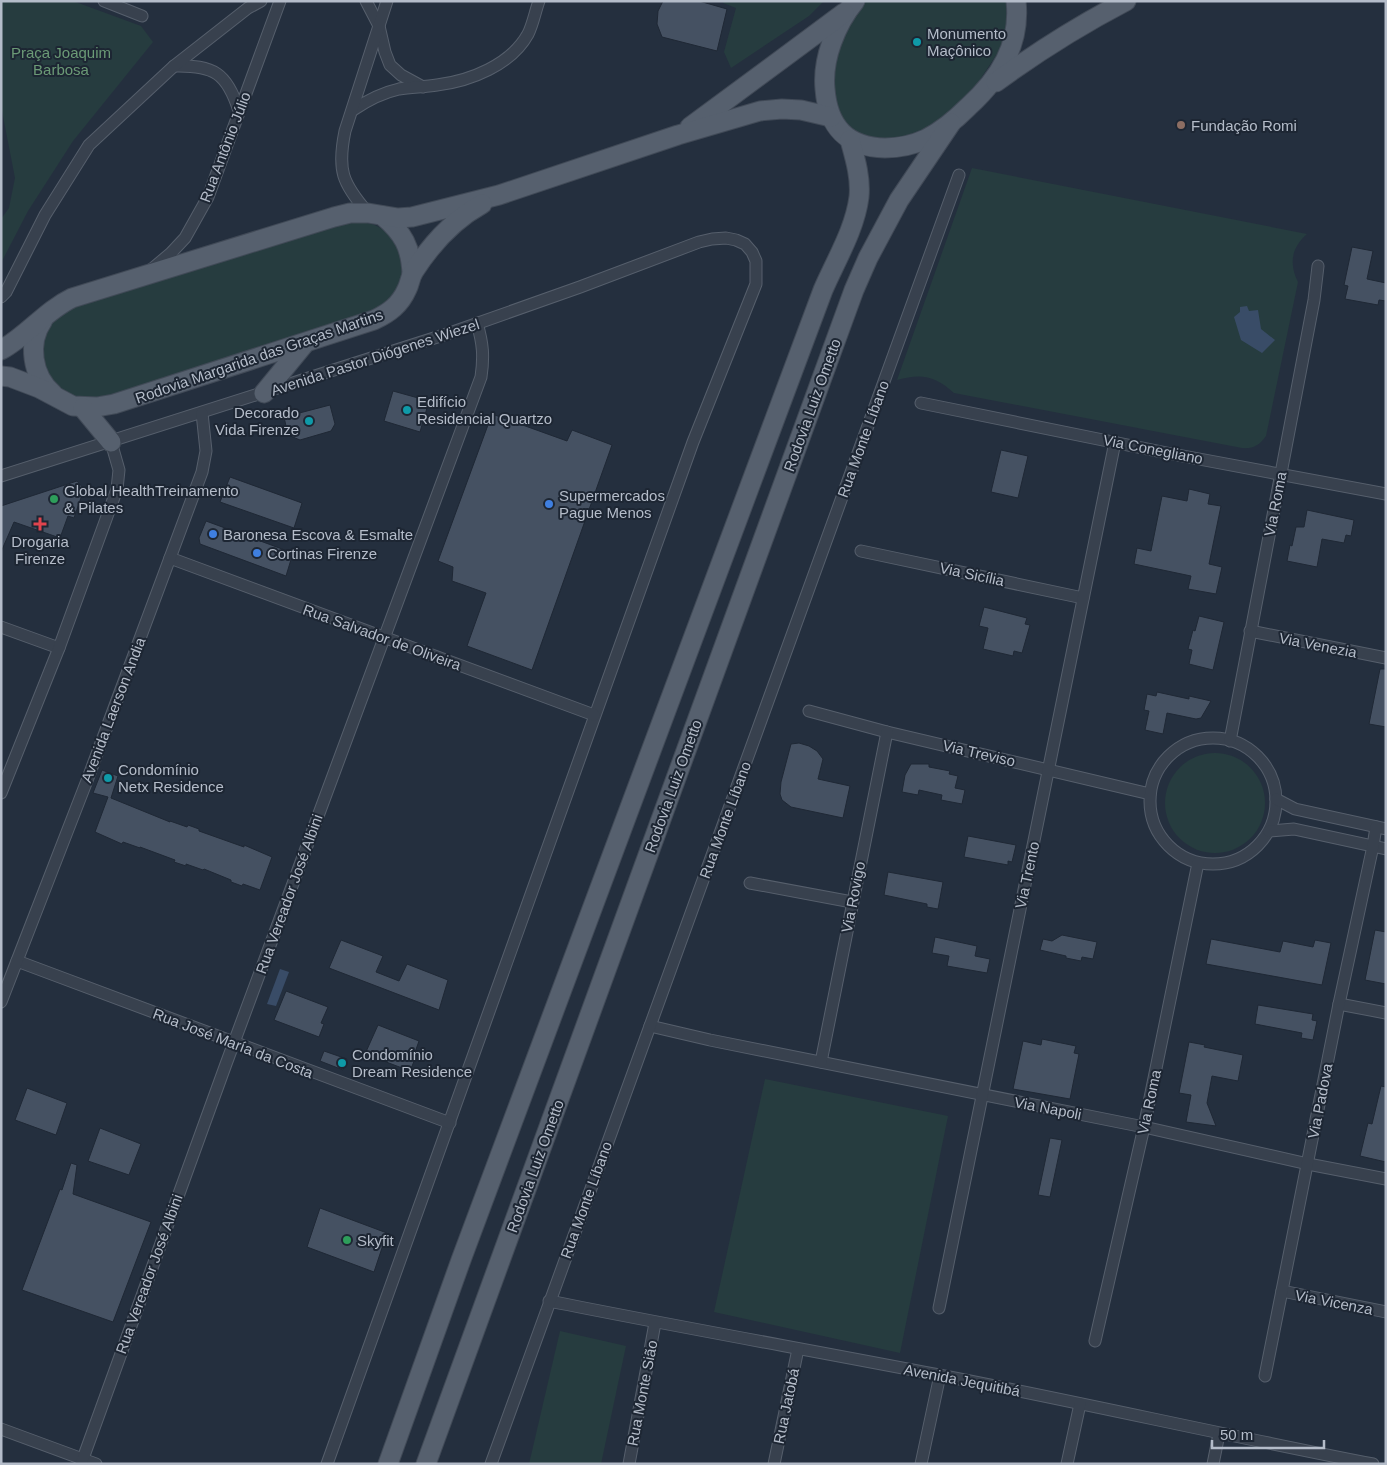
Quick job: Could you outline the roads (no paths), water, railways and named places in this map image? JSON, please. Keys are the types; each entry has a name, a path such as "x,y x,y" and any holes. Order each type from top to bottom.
{"main road":[{"path":"989,87 1001,70 1011,48 1017,22 1016,1"},
{"path":"851,6 833,40 825,69 825,95 831,117 850,140 872,147 903,147 925,140 951,123 989,87 1028,58 1070,31 1126,1"},
{"name":"Rodovia Margarida das Graças Martins","path":"678,135 851,6"},
{"name":"Rodovia Margarida das Graças Martins","path":"1,350 13,343 56,305 72,298 334,217 350,213 376,214 398,218 499,195 736,117 774,110 802,110 831,117"},
{"name":"Rodovia Luiz Ometto","path":"426,1464 854,290 898,200 951,123"},
{"name":"Rodovia Luiz Ometto","path":"388,1464 461,1260 823,290 853,224 859,195 858,168 850,140"},
{"name":"Rodovia Margarida das Graças Martins","path":"1,376 10,377 38,388 62,402 83,408 97,407 114,404 374,320 396,307 407,289 412,274 438,238 454,222 471,210 499,195"},
{"path":"376,214 401,233 412,261 412,274"},
{"path":"47,314 37,328 34,360 37,372 43,383 62,402"},
{"path":"264,393 305,343"},
{"path":"83,408 111,442"}],"street":[{"path":"104,1 142,16"},
{"path":"1,297 6,292 45,215 89,145 174,66 248,8 261,1"},
{"name":"Rua Antônio Júlio","path":"144,276 185,238 197,218 215,179 280,1"},
{"path":"366,1 379,26 390,65 401,76 423,87"},
{"path":"376,214 347,186 342,171 341,151 345,131 354,110 387,1"},
{"path":"354,110 381,94 399,89 439,85 473,76 499,64 515,51 528,34 539,1"},
{"path":"174,66 189,66 215,72 233,92 239,111"},
{"name":"Rua Monte Líbano","path":"491,1464 959,175"},
{"name":"Avenida Pastor Diógenes Wiezel","path":"1,476 202,413 477,323 580,287 698,242 726,238 736,240 745,244 752,252 756,261 756,284 693,442 594,715"},
{"name":"Via Roma","path":"1230,741 1314,300 1318,266"},
{"name":"Rua Vereador José Albini","path":"82,1461 234,1043 481,377 484,357 477,323"},
{"name":"Via Conegliano","path":"921,403 1166,453 1386,494"},
{"name":"Avenida Laerson Andia","path":"1,1002 202,472 206,451 202,413"},
{"path":"1,793 58,648 117,489 119,470 111,442"},
{"name":"Via Trento","path":"939,1308 1115,442"},
{"name":"Via Sicília","path":"861,551 1083,598"},
{"name":"Rua Salvador de Oliveira","path":"170,558 594,715"},
{"path":"1,627 58,648"},
{"name":"Via Venezia","path":"1250,632 1386,658"},
{"name":"Via Treviso","path":"809,710 887,732 1150,794"},
{"path":"327,1464 594,715"},
{"name":"Via Rovigo","path":"821,1062 887,732"},
{"path":"1212,738 1230,741 1244,747 1257,757 1267,769 1276,799 1274,815 1269,830 1256,847 1239,859 1219,864 1198,863 1177,854 1161,838 1151,817 1150,794 1154,776 1164,761 1178,749 1194,741 1212,738"},
{"path":"1276,799 1295,809 1381,828"},
{"name":"Via Padova","path":"1265,1376 1339,1004 1373,846 1381,828"},
{"path":"1269,830 1294,829 1386,849"},
{"name":"Via Roma","path":"1095,1341 1144,1127 1198,863"},
{"path":"750,883 852,902"},
{"name":"Rua José María da Costa","path":"17,961 450,1123"},
{"path":"1339,1004 1386,1013"},
{"name":"Via Napoli","path":"650,1026 710,1040 1144,1127 1308,1164 1386,1179"},
{"name":"Via Vicenza","path":"1282,1291 1386,1312"},
{"name":"Avenida Jequitibá","path":"549,1301 940,1375 1367,1463"},
{"name":"Rua Monte Sião","path":"629,1464 655,1322"},
{"name":"Rua Jatobá","path":"774,1464 798,1349"},
{"path":"921,1464 940,1375"},
{"path":"1067,1464 1080,1404"},
{"path":"1,1430 82,1461 96,1464"},
{"path":"1213,1464 1219,1434"}],"water":[{"path":"1247,306 1249,311 1258,310 1261,329 1275,340 1262,353 1241,340 1234,317 1240,312 1240,307"},
{"path":"280,969 289,972 276,1006 267,1004"}],"place":[{"name":"Monumento Maçônico","path":"917,42"},
{"name":"Fundação Romi","path":"1181,125"},
{"name":"Edifício Residencial Quartzo","path":"407,410"},
{"name":"Decorado Vida Firenze","path":"309,421"},
{"name":"Global HealthTreinamento & Pilates","path":"54,499"},
{"name":"Supermercados Pague Menos","path":"549,504"},
{"name":"Drogaria Firenze","path":"40,524"},
{"name":"Baronesa Escova & Esmalte","path":"213,534"},
{"name":"Cortinas Firenze","path":"257,553"},
{"name":"Condomínio Netx Residence","path":"108,778"},
{"name":"Condomínio Dream Residence","path":"342,1063"},
{"name":"Skyfit","path":"347,1240"}],"park label":[{"name":"Praça Joaquim Barbosa","path":"61,60"}]}
